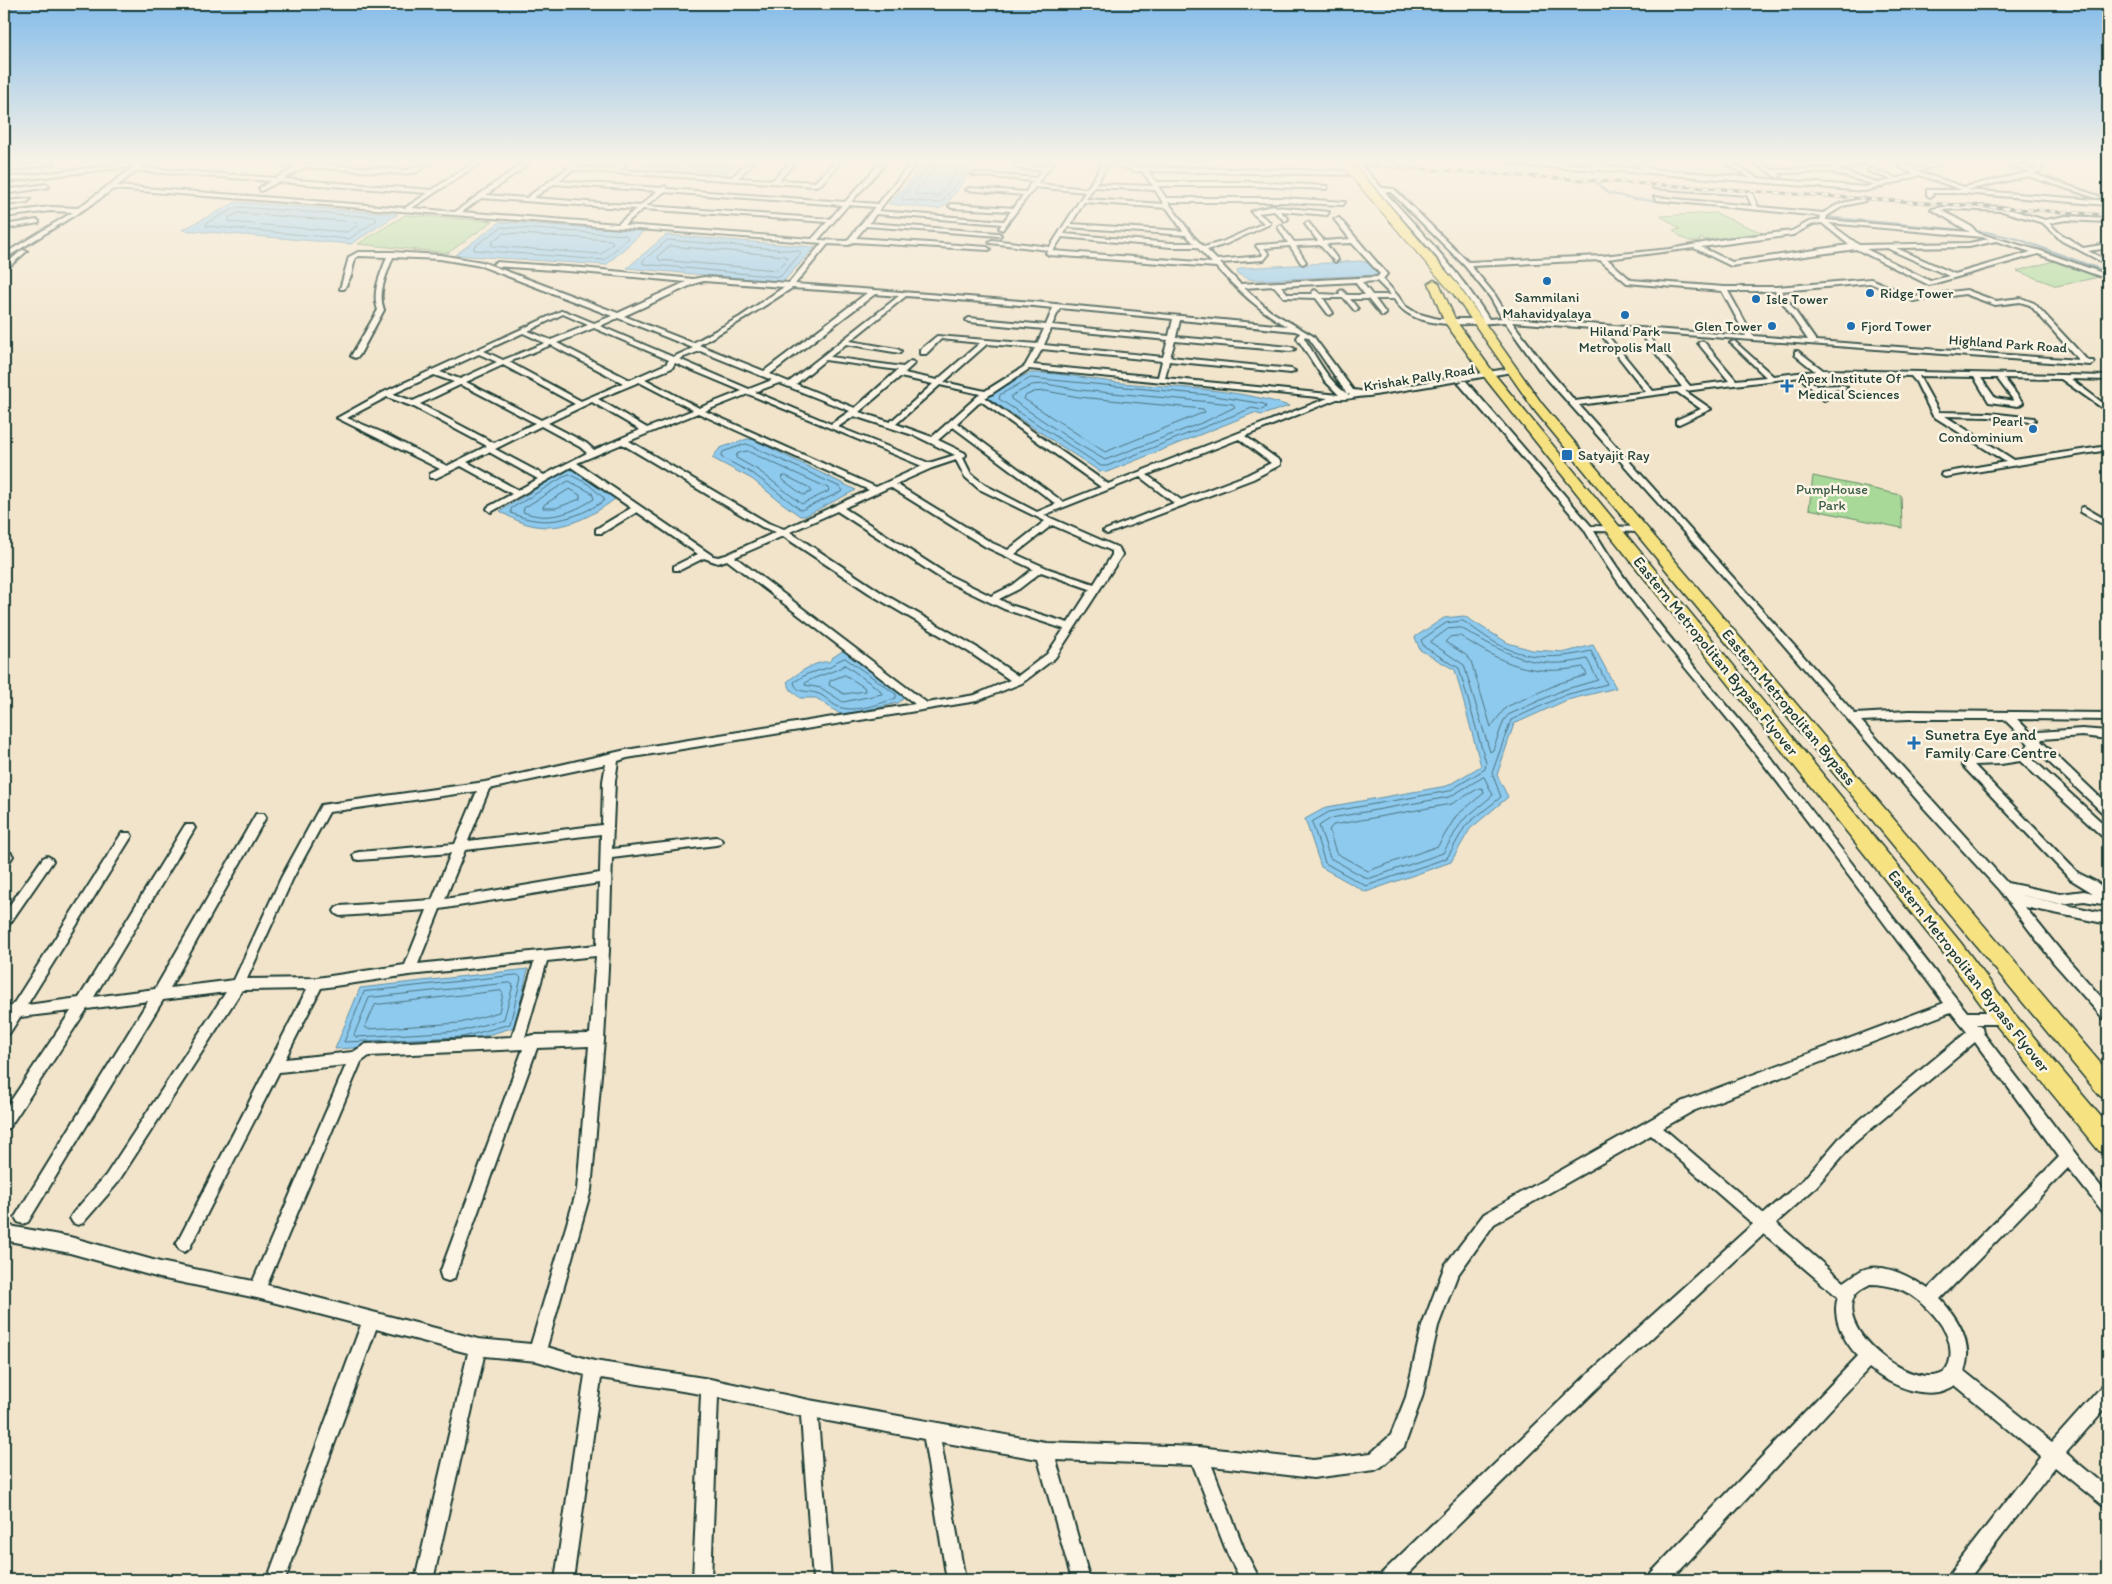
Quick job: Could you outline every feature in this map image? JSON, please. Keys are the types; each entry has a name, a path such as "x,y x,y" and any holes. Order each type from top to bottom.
{"main road":[{"path":"1411,237 1481,321"},
{"name":"Eastern Metropolitan Bypass Flyover","path":"1430,278 1450,321 1490,376 1954,949 2004,1018 2108,1143"},
{"name":"Eastern Metropolitan Bypass","path":"1481,321 1514,374 1541,410 2108,1089"}],"street":[{"path":"5,255 34,237"},
{"path":"4,269 7,263 44,237"},
{"path":"774,237 844,244 855,237"},
{"path":"814,240 817,237"},
{"path":"983,256 996,237"},
{"path":"1060,237 1049,253 1216,263 1266,257 1266,254 1259,246 1354,241"},
{"path":"1083,237 1201,247 1224,243 1237,237"},
{"path":"1123,258 1133,237"},
{"path":"1191,237 1237,286 1268,312 1301,332"},
{"path":"1287,237 1303,262"},
{"path":"1318,237 1335,260"},
{"path":"1237,286 1379,279 1384,274 1351,237"},
{"path":"1424,237 1457,276 1481,321"},
{"path":"1439,237 1466,264 1493,296 1506,320 1543,369 2003,887 2059,959 2108,1014"},
{"path":"1466,264 1602,258 1670,251 1763,237"},
{"path":"1846,237 1857,247 1929,284 2039,252"},
{"path":"1992,237 2108,277"},
{"path":"2063,237 2108,264"},
{"path":"1694,246 1731,264 1857,247 1969,245 1996,238"},
{"path":"852,240 987,249"},
{"path":"433,476 581,404 669,366 674,360 790,286 826,242"},
{"path":"992,242 1052,249"},
{"path":"1887,246 1954,276"},
{"path":"2083,250 2108,246"},
{"path":"5,255 23,251"},
{"path":"355,356 381,310 378,305 379,289 391,254"},
{"path":"342,288 348,276 354,255 391,254 440,257 482,264 582,270 694,281 704,280 790,286 1057,307 1301,332"},
{"path":"1602,258 1629,282 1724,290 1777,289 1813,342"},
{"path":"482,264 791,384 854,412 932,441 962,455"},
{"name":"Highland Park Road","path":"1379,279 1396,297 1402,308 1412,314 1450,321 1506,320 2088,362 2032,304 2025,301 1995,303 1966,292 1913,299 1871,281 1777,289"},
{"path":"1357,280 1384,314"},
{"path":"413,404 503,362 618,316 694,281"},
{"path":"1334,281 1355,309"},
{"path":"1308,282 1330,313"},
{"path":"1276,284 1286,296 1396,297"},
{"path":"1724,290 1751,338"},
{"path":"765,374 872,292"},
{"path":"791,384 904,295"},
{"path":"932,441 954,424 983,396 1028,367 1040,346 1057,307"},
{"path":"446,469 378,434 341,418 433,372 563,312 832,427 929,466"},
{"path":"1162,379 1178,318"},
{"path":"969,320 1292,349"},
{"path":"522,331 552,342 608,370 629,384"},
{"name":"Krishak Pally Road","path":"1301,332 1300,338 1328,379 1340,392 1353,396 1379,399 1463,384 1490,376"},
{"path":"1602,332 1651,393"},
{"path":"923,352 940,337 1291,371"},
{"path":"1648,339 1687,388"},
{"path":"891,425 940,384 986,341"},
{"path":"846,342 897,351"},
{"path":"1702,343 1733,382"},
{"path":"1734,343 1770,377"},
{"path":"478,351 503,362 581,404"},
{"path":"1798,353 1821,372"},
{"path":"824,358 901,371 983,396 1107,487"},
{"path":"832,427 854,412 911,362"},
{"path":"1028,367 1337,397 1353,396"},
{"path":"433,372 461,383 541,423 583,445 593,454"},
{"path":"1574,403 1821,372 2108,378"},
{"name":"Krishak Pally Road","path":"1353,396 1514,374"},
{"path":"1801,374 1824,398"},
{"path":"1913,374 1919,381 1936,414 2013,463"},
{"path":"1976,375 1992,400 2018,404 1999,376"},
{"path":"2063,377 2108,410"},
{"path":"639,379 700,411 875,490"},
{"path":"491,509 517,492 571,463 647,431 779,380"},
{"path":"1463,384 1588,528 1629,594 1740,726 1953,1005 1977,1032 2068,1158 2108,1207"},
{"path":"1814,388 1843,387"},
{"path":"1677,389 1707,409 1679,422"},
{"path":"387,394 413,404 544,478"},
{"path":"1036,515 1337,397"},
{"path":"593,399 647,431"},
{"path":"1936,414 1989,415 2031,420"},
{"path":"954,424 1062,505"},
{"path":"1107,531 1250,477 1277,463 1239,435"},
{"path":"623,441 765,525 784,532 892,604 964,643 1001,667 1018,681"},
{"path":"1945,475 2108,448"},
{"path":"571,463 704,554 718,560 730,558 889,483 929,466 962,455"},
{"path":"78,1218 111,1180 238,985 287,878 325,808 485,786 626,754 923,705 977,698 1018,681 1051,656 1117,556 1116,550 1036,515 997,495 974,480 959,458 962,455"},
{"path":"460,462 517,492"},
{"path":"1141,474 1180,504"},
{"path":"889,483 934,513 989,545 1040,568 1096,588"},
{"path":"600,532 638,508"},
{"path":"838,508 945,577 1007,607 1070,627"},
{"path":"2084,510 2108,524"},
{"path":"1009,554 1051,521"},
{"path":"1588,528 1614,530 1641,529"},
{"path":"677,568 704,554"},
{"path":"730,558 923,705"},
{"path":"992,599 1016,587 1040,568"},
{"path":"1852,718 1909,715 2108,716"},
{"path":"2006,715 2108,811"},
{"path":"2108,743 2103,734 2065,733 2038,736 2031,751 2023,757 1971,761 1967,764 2074,876 2092,885 2108,899"},
{"path":"2023,757 2108,835"},
{"path":"537,1352 584,1190 603,950 608,854 609,781 614,758"},
{"path":"409,970 485,786"},
{"path":"22,1217 158,996 260,817"},
{"path":"4,1123 82,1005 189,828"},
{"path":"359,856 460,847 607,829"},
{"path":"4,1030 10,1013 126,836"},
{"path":"608,854 716,842"},
{"path":"4,922 47,861"},
{"path":"340,911 435,905 606,877"},
{"path":"2003,887 2060,899 2084,896 2108,899"},
{"path":"2012,899 2108,919"},
{"path":"10,1013 238,985 317,983 409,970 603,950"},
{"path":"517,1042 542,956"},
{"path":"184,1244 317,983"},
{"path":"4,1233 70,1246 160,1270 257,1290 478,1347 537,1352 594,1369 710,1386 809,1410 930,1432 1045,1450 1199,1456 1313,1469 1374,1461 1398,1441 1414,1397 1430,1326 1451,1271 1489,1219 1688,1106 1953,1005"},
{"path":"1964,1018 2004,1018"},
{"path":"1389,1580 1605,1370 1809,1184 1848,1139 1977,1032"},
{"path":"257,1290 303,1178 356,1058 366,1050 597,1040"},
{"path":"448,1273 532,1042"},
{"path":"276,1066 356,1058"},
{"path":"1651,1126 1846,1294"},
{"path":"1929,1299 2068,1158"},
{"path":"1868,1276 1883,1276 1898,1280 1929,1299 1946,1318 1957,1338 1960,1358 1955,1374 1943,1382 1926,1385 1907,1382 1887,1372 1868,1357 1856,1342 1848,1327 1843,1312 1846,1294 1848,1288 1857,1280 1868,1276"},
{"path":"276,1580 371,1320"},
{"path":"424,1580 478,1347"},
{"path":"1658,1580 1868,1357"},
{"path":"564,1580 594,1369"},
{"path":"1955,1374 2108,1499"},
{"path":"702,1580 710,1386"},
{"path":"1957,1580 2053,1455 2108,1392"},
{"path":"809,1410 822,1580"},
{"path":"930,1432 956,1580"},
{"path":"1045,1450 1081,1580"},
{"path":"1199,1456 1237,1556 1251,1580"}],"green space":[{"path":"369,237 471,237 448,253 358,244"},
{"path":"1682,237 1731,237 1705,240 1700,238 1700,241"},
{"path":"2054,261 2099,277 2057,286 2017,271"},
{"name":"PumpHouse Park","path":"1813,476 1901,495 1902,528 1809,509"}],"water":[{"path":"266,237 362,237 351,244"},
{"path":"480,237 637,237 606,265 455,255"},
{"path":"664,237 690,237 815,247 783,282 627,268"},
{"path":"1361,261 1372,264 1379,272 1377,275 1260,280 1248,279 1238,274 1237,270 1243,268"},
{"path":"1030,373 1227,392 1289,406 1262,415 1254,413 1107,472 1099,471 988,398 990,395"},
{"path":"747,439 754,440 856,490 805,516 800,516 752,479 712,458 720,448"},
{"path":"569,469 581,473 615,499 587,517 559,526 530,525 515,520 500,511"},
{"path":"1464,616 1508,643 1532,650 1566,652 1593,645 1616,688 1567,700 1514,724 1497,775 1508,797 1470,829 1451,862 1366,892 1321,867 1305,819 1327,807 1447,786 1481,766 1455,670 1420,650 1415,637 1444,618"},
{"path":"844,650 905,695 904,698 898,703 840,714 816,698 800,698 791,690 787,682 813,665 829,662"},
{"path":"528,969 515,1027 464,1042 335,1049 360,988"}],"waterway":[{"path":"2008,237 2108,272"}],"place":[{"name":"Sammilani Mahavidyalaya","path":"1547,281"},
{"name":"Ridge Tower","path":"1870,293"},
{"name":"Isle Tower","path":"1756,299"},
{"name":"Hiland Park Metropolis Mall","path":"1625,315"},
{"name":"Glen Tower","path":"1772,326"},
{"name":"Fjord Tower","path":"1851,326"},
{"name":"Apex Institute Of Medical Sciences","path":"1787,386"},
{"name":"Pearl Condominium","path":"2033,429"},
{"name":"Satyajit Ray","path":"1567,455"},
{"name":"Sunetra Eye and Family Care Centre","path":"1914,743"}]}
